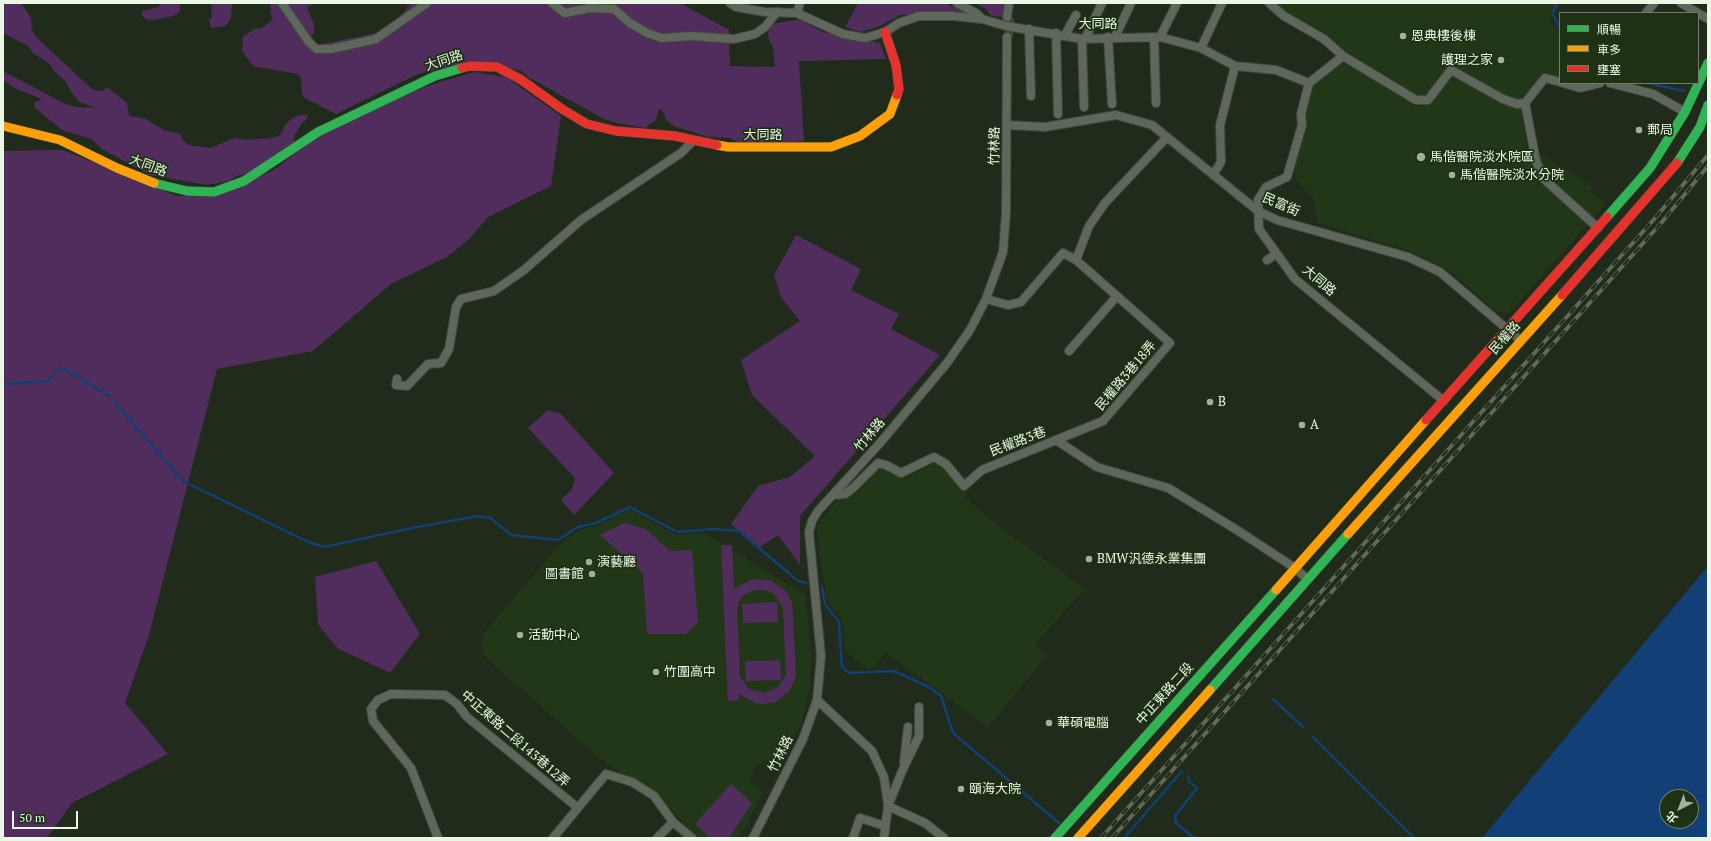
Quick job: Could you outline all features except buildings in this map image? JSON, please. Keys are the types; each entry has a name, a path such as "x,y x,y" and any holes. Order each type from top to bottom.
{"main road":[{"name":"大同路","path":"3,126 60,140 117,168 158,185 187,191 214,192 244,181 318,132 435,76 470,66 497,67 520,78 562,109 587,124 616,132 675,136 693,141 728,147 831,147 860,136 890,114 899,89 896,65 885,32"},
{"name":"民權路","path":"1699,82 1708,63"},
{"name":"民權路","path":"1294,568 1650,168 1686,112 1698,84"},
{"name":"民權路","path":"1307,579 1627,222 1680,159 1700,127 1708,105"},
{"name":"中正東路二段","path":"1055,838 1294,568"},
{"path":"1078,838 1307,579"}],"street":[{"path":"282,3 308,41 316,49 331,50 376,39 427,3"},
{"path":"552,3 565,13 590,8 614,9 630,23 647,34 662,38 691,36 734,39 755,34 765,27 777,12"},
{"name":"大同路","path":"730,3 736,7 765,12 796,13 843,34 864,38 885,32 899,23 919,16 953,16 982,19 1006,26 1056,33 1084,39 1111,37 1157,37 1201,48 1236,66 1276,70 1309,83 1301,114 1302,125 1287,177 1266,187 1258,200 1259,229 1295,279 1444,401"},
{"path":"796,13 800,3"},
{"path":"957,3 976,13 982,19"},
{"path":"1084,107 1084,39 1102,3"},
{"path":"1112,104 1111,37 1131,3"},
{"path":"1156,103 1157,37 1177,3"},
{"path":"1201,48 1222,3"},
{"path":"1269,3 1284,16 1324,39 1343,56 1416,100 1428,100 1451,70 1503,99 1517,104 1525,103 1545,78 1559,82"},
{"path":"1647,12 1654,3"},
{"path":"1681,3 1696,12"},
{"path":"1009,5 1009,17"},
{"path":"1699,14 1708,19"},
{"path":"1065,35 1076,15"},
{"path":"1029,29 1030,96"},
{"path":"1056,33 1058,114"},
{"name":"竹林路","path":"753,838 803,739 818,700 821,656 809,532 812,521 818,511 880,443 947,363 970,330 986,299 1003,252 1006,213 1008,37"},
{"path":"1309,83 1343,56"},
{"path":"1213,175 1221,162 1220,125 1236,66"},
{"path":"1566,84 1580,88 1596,84"},
{"path":"1614,84 1653,94 1686,112"},
{"path":"1525,103 1536,161 1544,179 1598,228"},
{"name":"民富街","path":"1007,125 1045,127 1116,115 1152,125 1258,211 1277,220 1408,257 1440,272 1520,340"},
{"path":"1076,260 1089,226 1105,203 1168,137"},
{"path":"397,379 396,385 407,386 428,364 441,363 449,349 456,307 461,299 494,291 524,270 581,220 681,153 693,141"},
{"path":"986,299 1008,305 1021,302 1063,253 1076,260 1117,296 1069,350"},
{"path":"1268,260 1276,254"},
{"name":"民權路3巷18弄","path":"1056,440 1103,421 1170,343 1117,296"},
{"name":"民權路3巷","path":"833,494 845,494 878,463 901,472 934,457 946,464 964,486 982,470 1056,440 1097,467 1168,488 1294,568 1307,579"},
{"name":"中正東路二段143巷12弄","path":"438,838 411,768 373,721 371,709 378,700 391,694 445,695 457,704 467,717 578,808"},
{"path":"818,700 872,751 884,777 888,806"},
{"path":"884,838 888,806 903,769 919,736 918,707"},
{"path":"903,769 908,727"},
{"path":"553,838 606,774 632,782 654,796 672,822 692,838"},
{"path":"888,806 925,822 944,838"},
{"path":"853,838 860,818 885,826"},
{"path":"657,838 672,822"}],"shaded area":[{"path":"3,3 21,3 31,18 32,30 36,37 93,90 102,91 106,88 110,89 127,103 129,116 146,119 164,130 181,134 182,140 189,145 211,148 234,138 246,140 272,138 280,135 285,125 292,118 305,114 309,117 303,122 294,136 294,145 250,173 236,176 229,181 207,185 150,175 102,149 91,139 62,130 35,108 34,103 42,99 14,88 3,80 3,71 65,104 77,107 96,108 79,102 66,82 53,70 51,65 33,53 28,46 3,33"},
{"path":"161,3 180,3 180,11 173,16 154,20 146,19 142,16 142,11 159,7"},
{"path":"211,3 232,3 231,19 225,26 211,28 209,20 212,17"},
{"path":"270,3 315,3 307,8 314,24 314,33 311,37 303,38 307,47 372,34 380,31 395,22 410,5 400,3 680,3 729,30 730,66 775,67 773,47 769,40 768,32 772,24 800,19 823,32 880,43 886,59 799,61 804,141 743,145 730,138 708,137 674,126 666,120 663,111 659,109 656,120 645,128 617,123 604,119 528,77 522,71 484,62 462,64 418,74 336,114 302,95 301,78 298,74 253,66 242,51 243,37 254,29 262,28 270,22 273,17 270,13"},
{"path":"858,3 944,3 968,13 900,15 878,27 860,32 845,27"},
{"path":"974,3 1004,3 1002,17 991,16 986,9"},
{"name":"馬偕醫院淡水院區","path":"1273,3 1556,3 1550,14 1552,23 1559,30 1559,77 1549,74 1541,76 1523,99 1521,111 1527,146 1593,186 1590,192 1606,203 1510,312 1503,314 1496,311 1457,277 1436,263 1407,250 1318,223 1313,198 1295,179 1294,162 1306,124 1304,112 1313,85 1342,63 1346,53 1331,37 1282,10"},
{"path":"474,72 506,77 561,116 551,186 488,217 469,239 447,257 391,284 313,351 217,369 149,635 125,703 168,754 72,803 47,838 3,838 3,151 63,150 177,196 225,193 277,168 323,128 433,84"},
{"path":"796,235 861,269 851,290 899,314 891,329 940,355 800,516 800,565 778,535 759,548 731,524 758,486 790,477 815,456 752,395 741,360 800,321 781,297 774,275"},
{"path":"548,410 561,414 614,473 574,515 561,500 572,489 575,478 528,428"},
{"path":"937,462 942,465 967,494 965,498 1005,531 1085,589 1035,644 1047,655 988,727 886,653 870,671 844,650 843,622 827,601 816,526 838,500 858,492 876,471 883,469 901,477 912,475"},
{"name":"竹圍高中","path":"629,509 676,535 693,533 706,534 805,595 811,653 810,686 801,724 782,762 767,760 755,768 750,780 763,793 739,838 700,838 690,831 655,791 622,774 595,754 486,658 481,649 481,640 484,633 563,541 580,530 598,525"},
{"path":"624,523 646,529 670,551 692,550 698,622 686,634 647,634 643,573 600,535"},
{"path":"721,545 732,545 734,589 752,579 770,580 786,591 792,603 796,677 789,691 776,702 763,704 755,703 739,694 739,700 728,701","holes":["759,589 768,591 775,595 783,608 786,675 777,688 764,693 749,689 740,677 737,610 739,601 744,595"]},
{"path":"376,561 420,634 390,673 337,648 318,624 315,577"},
{"path":"777,602 778,622 743,623 742,604"},
{"path":"780,660 781,680 746,681 745,661"},
{"path":"731,784 752,803 729,838 710,838 695,824"}],"water":[{"path":"1708,566 1708,838 1482,838"}],"waterway":[{"path":"1558,3 1552,13 1559,26"},
{"path":"1652,84 1684,91"},
{"path":"3,384 48,381 61,367 109,396"},
{"path":"115,403 183,481 306,541 324,547 412,528 478,516 490,518 511,535 558,540 578,527 596,523 630,507 677,532 713,529 739,531 798,581 806,583"},
{"path":"822,587 825,604 839,622 842,667 849,673 894,671 929,687 941,696 953,733 1059,823"},
{"path":"1273,699 1303,727"},
{"path":"1313,737 1414,838"},
{"path":"1124,838 1182,771"},
{"path":"1188,776 1189,782 1197,788 1175,816 1176,823 1194,838"}],"tunnel":[{"path":"1009,37 1010,18"}],"railway":[{"path":"1101,838 1656,217 1708,155"},
{"path":"1112,838 1662,222 1708,166"}],"traffic: fast":[{"path":"1699,82 1708,63"},
{"path":"154,183 187,191 214,192 244,181 318,132 435,76 462,68"},
{"path":"1607,217 1650,168 1685,112 1698,84"},
{"path":"1677,163 1700,127 1708,105"},
{"path":"1210,690 1348,534"},
{"path":"1055,838 1276,590"}],"traffic: slow":[{"path":"717,145 728,147 831,147 860,136 890,114 897,95"},
{"path":"3,126 60,140 117,168 154,183"},
{"path":"1348,534 1562,295"},
{"path":"1276,590 1426,420"},
{"path":"1078,838 1210,690"}],"traffic: jam":[{"path":"885,32 896,65 899,89 897,95"},
{"path":"462,68 470,66 497,67 520,79 562,109 587,124 616,131 675,136 717,145"},
{"path":"1562,295 1677,163"},
{"path":"1426,420 1607,217"}],"place":[{"name":"恩典樓後棟","path":"1403,36"},
{"name":"護理之家","path":"1501,60"},
{"name":"郵局","path":"1639,130"},
{"name":"馬偕醫院淡水院區","path":"1421,157"},
{"name":"馬偕醫院淡水分院","path":"1452,175"},
{"name":"B","path":"1210,402"},
{"name":"A","path":"1302,425"},
{"name":"BMW汎德永業集團","path":"1089,559"},
{"name":"演藝廳","path":"589,562"},
{"name":"圖書館","path":"592,574"},
{"name":"活動中心","path":"520,635"},
{"name":"竹圍高中","path":"656,672"},
{"name":"華碩電腦","path":"1049,723"},
{"name":"頤海大院","path":"961,789"}]}
